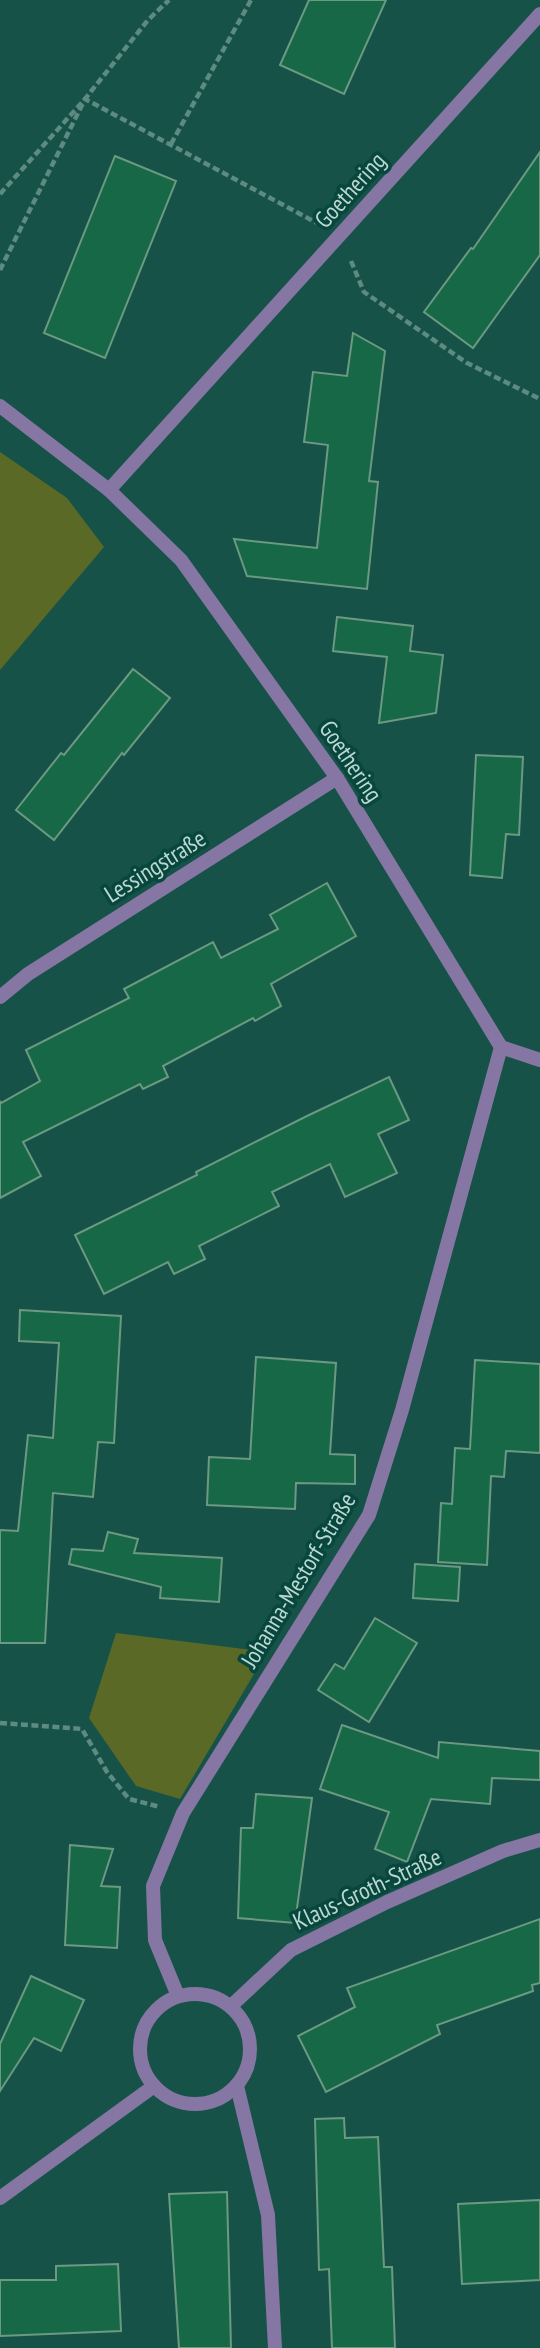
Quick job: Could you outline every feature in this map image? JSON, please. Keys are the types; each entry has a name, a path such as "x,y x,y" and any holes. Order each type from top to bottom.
{"street":[{"name":"Goethering","path":"109,490 540,14"},
{"name":"Goethering","path":"0,406 109,490 181,560 337,778 500,1047"},
{"name":"Lessingstraße","path":"0,997 28,974 337,778"},
{"path":"500,1047 540,1060"},
{"name":"Johanna-Mestorf-Straße","path":"178,1996 155,1940 153,1886 183,1814 369,1515 402,1410 500,1047"},
{"name":"Klaus-Groth-Straße","path":"231,2006 291,1950 387,1902 503,1851 540,1840"},
{"path":"178,1996 214,1997 231,2006 242,2019 250,2036 246,2071 237,2086 222,2098 204,2104 186,2104 168,2097 154,2086 144,2070 140,2052 142,2034 149,2018 162,2004 178,1996"},
{"path":"0,2198 154,2086"},
{"path":"237,2086 268,2215 275,2348"}],"path":[{"path":"0,194 85,99 148,20 169,0"},
{"path":"171,144 251,0"},
{"path":"85,99 340,236 363,292 467,362 540,399"},
{"path":"0,270 85,99"},
{"path":"0,1723 82,1729 107,1772 129,1799 183,1814"}],"green space":[{"path":"0,452 67,498 104,547 0,670"},
{"path":"116,1633 267,1652 180,1799 136,1786 89,1718"}],"building":[{"path":"309,0 386,0 344,94 280,65"},
{"path":"540,152 540,255 473,348 424,312 471,248 473,249"},
{"path":"115,156 176,181 105,358 44,333"},
{"path":"353,333 385,351 369,481 378,482 367,589 247,576 234,539 317,548 328,445 304,442 313,372 347,376"},
{"path":"337,617 413,626 410,651 443,655 436,713 379,723 387,657 333,651"},
{"path":"133,669 170,698 124,755 122,753 54,840 16,810"},
{"path":"476,755 523,757 519,835 506,834 502,878 470,875"},
{"path":"327,883 356,936 271,984 281,1006 163,1066 168,1077 143,1089 140,1084 23,1142 41,1176 0,1198 0,1101 1,1103 40,1081 26,1050 129,998 124,989 213,942 221,958 278,929 270,915"},
{"path":"389,1077 409,1120 378,1134 397,1173 345,1197 330,1164 272,1192 279,1206 199,1246 205,1259 174,1274 168,1262 104,1294 75,1235"},
{"path":"20,1310 121,1316 114,1443 98,1442 93,1497 53,1493 45,1643 0,1643 0,1530 18,1531 28,1435 53,1438 59,1343 19,1341"},
{"path":"256,1357 336,1363 330,1454 355,1455 355,1484 296,1483 295,1509 207,1505 209,1457 250,1459"},
{"path":"475,1360 540,1364 540,1453 506,1451 504,1477 491,1476 487,1565 438,1562 441,1503 452,1504 455,1448 470,1449"},
{"path":"108,1532 138,1539 134,1553 222,1558 219,1602 160,1598 161,1587 69,1564 72,1549 103,1551"},
{"path":"415,1564 460,1567 458,1601 413,1598"},
{"path":"375,1618 417,1643 369,1722 318,1690 335,1664 344,1669"},
{"path":"342,1725 438,1758 439,1742 540,1751 540,1780 492,1778 490,1804 431,1799 407,1862 375,1849 389,1812 320,1789"},
{"path":"256,1794 312,1798 295,1923 238,1918 241,1828 253,1828"},
{"path":"70,1845 113,1849 101,1886 120,1887 117,1948 65,1945"},
{"path":"540,1919 540,1983 532,1985 533,1991 437,2025 440,2034 326,2092 298,2036 355,2007 347,1988"},
{"path":"31,1976 84,2000 61,2051 34,2038 0,2091 0,2044"},
{"path":"344,2118 345,2138 378,2137 384,2267 392,2267 395,2348 332,2348 329,2269 319,2270 315,2119"},
{"path":"227,2192 231,2348 179,2348 169,2194"},
{"path":"540,2200 540,2280 462,2284 458,2204"},
{"path":"118,2264 121,2331 0,2336 0,2280 56,2280 56,2266"}]}
